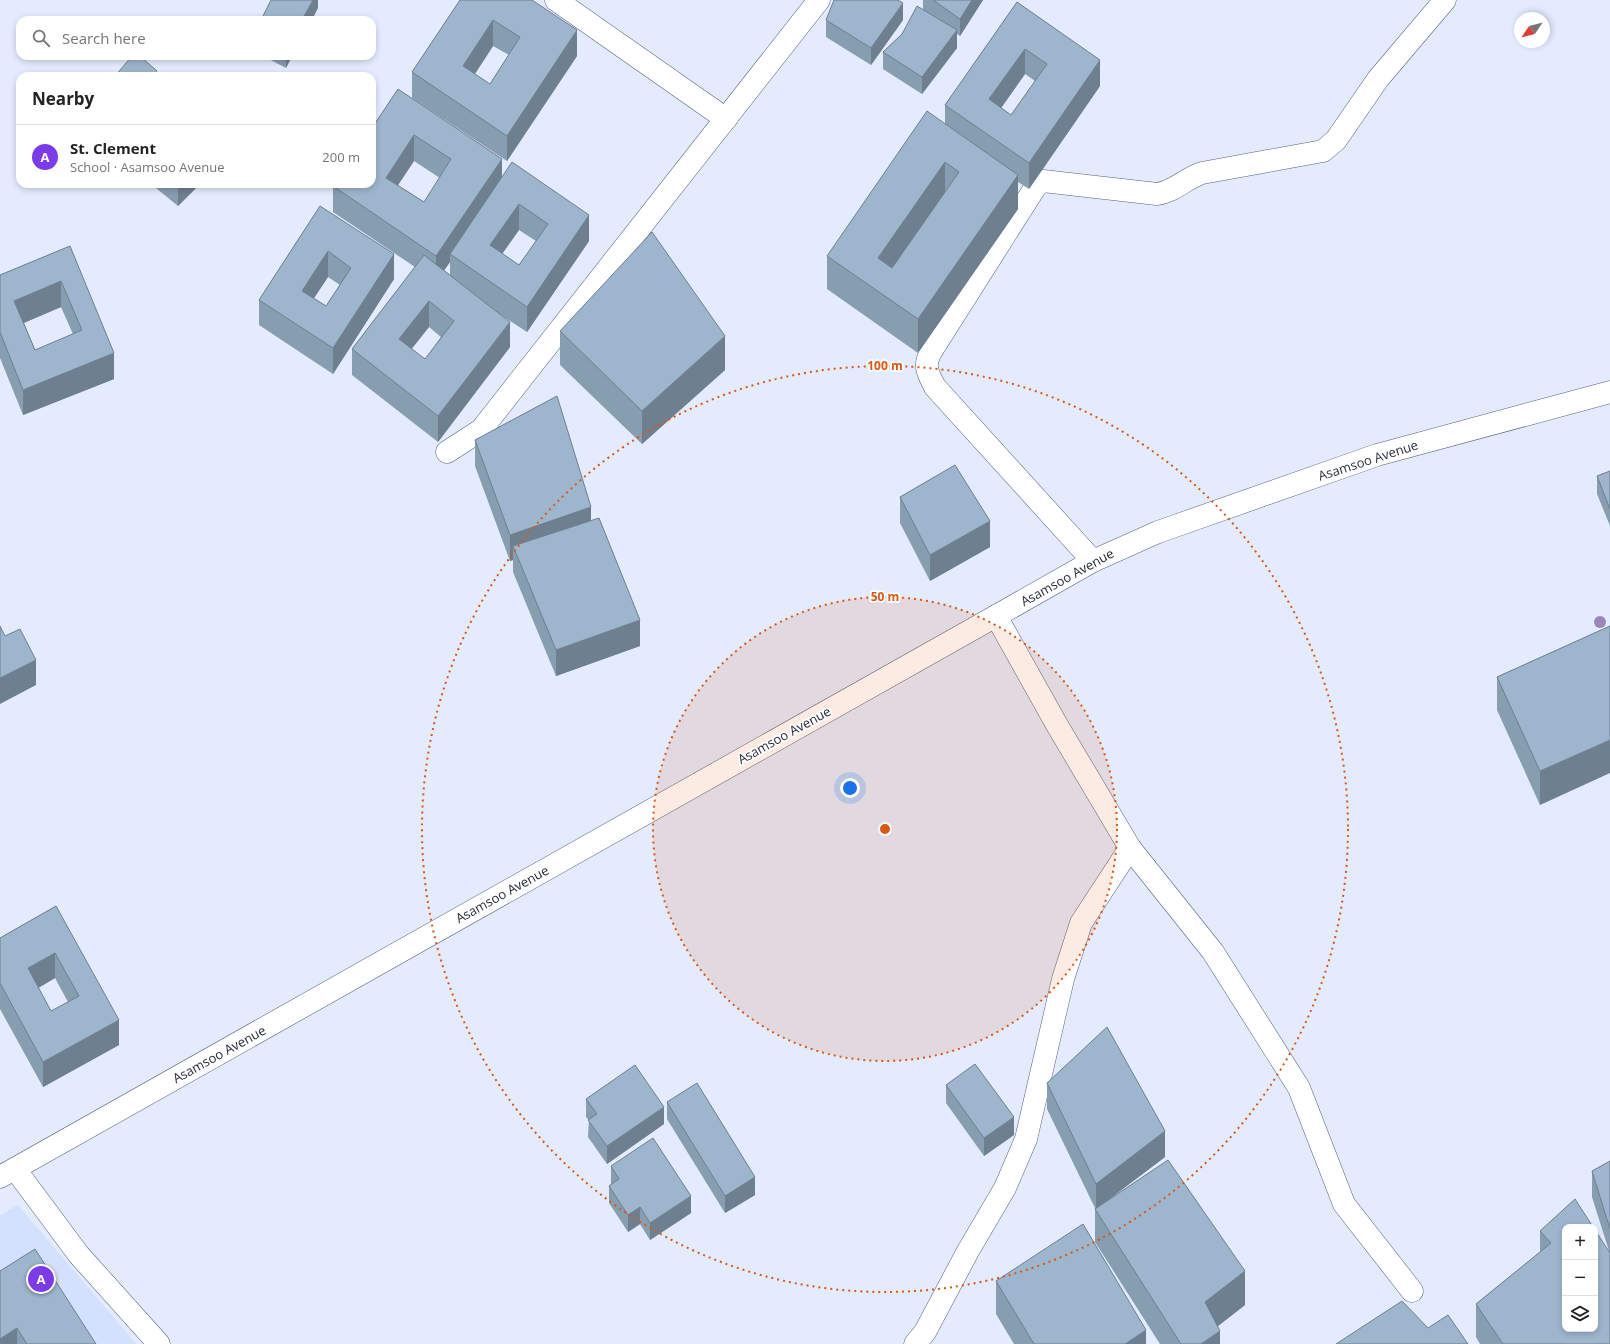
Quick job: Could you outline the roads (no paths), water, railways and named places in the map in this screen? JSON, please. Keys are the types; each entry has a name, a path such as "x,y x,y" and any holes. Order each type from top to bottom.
{"street":[{"path":"556,0 726,119"},
{"path":"447,452 482,430 819,0"},
{"path":"1093,560 935,387 928,374 926,360 932,350 1036,186 1043,181 1156,194 1164,193 1190,177 1202,173 1323,151 1336,140 1378,79 1445,0"},
{"name":"Asamsoo Avenue","path":"8,1173 1093,560 1158,532 1377,455 1610,392"},
{"path":"996,616 1057,725 1130,848 1213,952 1299,1088 1344,1204 1412,1291"},
{"path":"915,1344 925,1332 968,1251 1006,1188 1026,1138 1063,979 1081,923 1130,848"},
{"path":"8,1173 159,1344"}],"place":[{"name":"St. Clement","path":"41,1279"}]}
